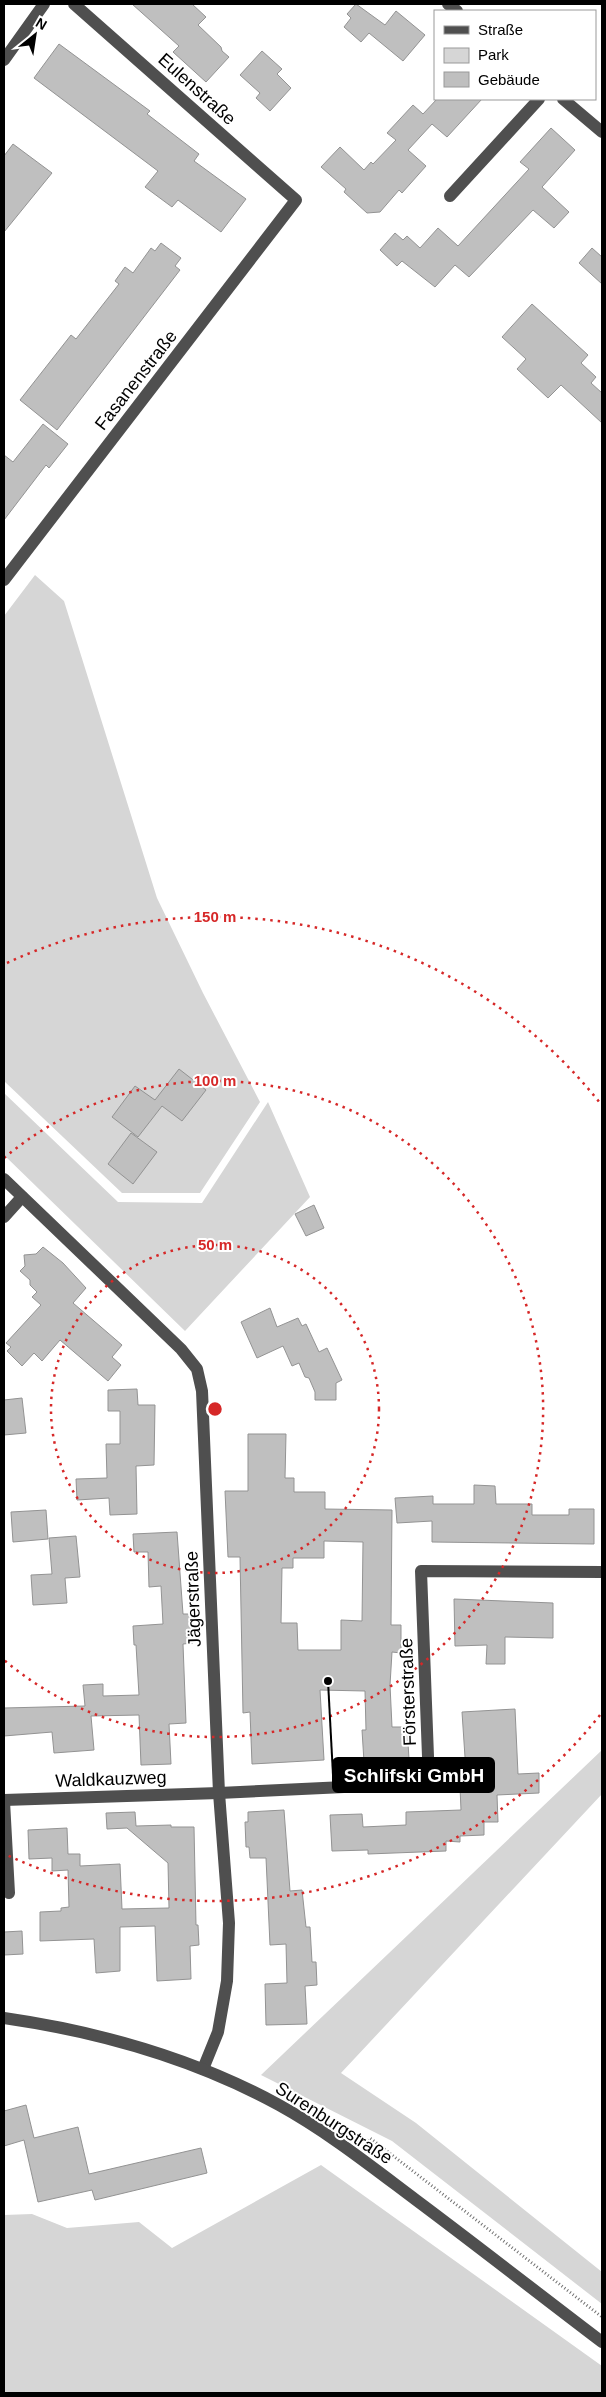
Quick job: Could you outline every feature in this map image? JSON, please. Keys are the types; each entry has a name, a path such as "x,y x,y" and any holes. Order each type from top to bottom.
{"street":[{"path":"4,60 44,4"},
{"name":"Eulenstraße","path":"74,4 296,200"},
{"path":"450,196 538,100"},
{"path":"564,100 602,132"},
{"name":"Fasanenstraße","path":"4,580 296,200"},
{"name":"Jägerstraße","path":"4,1179 181,1349 197,1369 202,1391 219,1793 229,1923 227,1981 218,2032 203,2069"},
{"path":"4,1217 22,1197"},
{"name":"Försterstraße","path":"219,1793 429,1782 421,1571 602,1572"},
{"name":"Waldkauzweg","path":"4,1800 219,1793"},
{"path":"4,1800 9,1893"},
{"name":"Surenburgstraße","path":"4,2018 82,2031 147,2048 203,2069 280,2106 357,2155 602,2342"}],"green space":[{"path":"35,575 64,601 157,898 203,993 260,1102 200,1193 122,1193 4,1081 4,616"},
{"path":"4,1093 118,1202 202,1203 268,1102 310,1197 185,1331 4,1155"},
{"path":"602,1750 602,1794 341,2073 416,2123 602,2272 602,2304 392,2141 261,2075"},
{"path":"321,2165 602,2366 602,2393 4,2393 4,2215 32,2214 67,2228 139,2222 172,2248"}],"building":[{"path":"132,4 192,4 206,17 198,25 229,57 206,82 173,52 179,46"},
{"path":"356,4 385,25 396,11 425,35 403,61 369,33 361,42 344,27 351,18 347,14"},
{"path":"59,44 150,111 147,114 199,154 194,161 246,199 221,232 178,200 172,207 145,187 158,171 34,78"},
{"path":"262,51 282,69 277,74 291,88 270,111 256,98 260,93 240,75"},
{"path":"436,100 481,100 447,137 432,124 408,150 426,166 402,193 399,190 380,212 367,213 344,192 346,189 321,167 340,147 364,170 371,162 373,164 396,140 387,133 413,105 423,114"},
{"path":"551,128 575,150 542,187 569,212 554,228 533,210 469,277 455,265 435,287 402,261 397,266 380,250 395,233 403,240 407,236 420,248 438,228 458,246 529,169 520,162"},
{"path":"13,144 52,173 4,232 4,156"},
{"path":"161,243 181,258 175,266 180,270 57,430 20,400 71,335 76,339 119,284 115,281 125,267 133,273 151,248 155,251"},
{"path":"592,248 602,257 602,284 579,263"},
{"path":"532,304 588,355 581,363 596,377 591,383 602,393 602,423 561,385 548,398 517,369 526,359 502,337"},
{"path":"43,424 68,444 49,468 46,465 4,520 4,455 13,462"},
{"path":"179,1069 206,1090 182,1121 162,1106 138,1137 112,1117 135,1086 155,1100"},
{"path":"131,1133 157,1152 133,1184 108,1164"},
{"path":"314,1205 324,1228 306,1236 295,1214"},
{"path":"43,1247 63,1263 86,1288 73,1303 122,1345 112,1357 121,1365 108,1381 60,1340 42,1361 34,1353 22,1366 7,1351 11,1347 6,1343 41,1305 32,1297 37,1292 30,1285 30,1280 20,1271 25,1266 24,1255 36,1254"},
{"path":"270,1308 277,1327 298,1318 302,1326 306,1324 319,1352 327,1348 342,1380 336,1383 336,1400 315,1400 315,1392 309,1378 305,1377 299,1363 292,1366 283,1346 257,1358 241,1322"},
{"path":"137,1389 138,1405 155,1405 154,1465 136,1466 137,1514 110,1515 109,1498 77,1500 76,1479 107,1478 106,1444 120,1444 120,1411 108,1411 108,1390"},
{"path":"22,1398 26,1433 4,1435 4,1400"},
{"path":"248,1434 286,1434 285,1478 294,1478 294,1492 325,1492 325,1509 392,1510 391,1625 401,1625 401,1653 392,1652 390,1685 392,1727 407,1727 409,1759 364,1762 362,1730 366,1730 365,1691 320,1690 324,1760 252,1764 250,1712 243,1713 240,1557 228,1557 225,1491 248,1491","holes":["324,1541 363,1542 362,1621 341,1620 341,1650 298,1650 297,1623 281,1623 282,1568 293,1568 293,1558 324,1558"]},
{"path":"474,1485 495,1486 496,1504 532,1504 532,1515 569,1515 569,1509 594,1509 594,1544 432,1542 432,1521 397,1523 395,1498 433,1496 433,1504 474,1504"},
{"path":"46,1510 48,1539 13,1542 11,1512"},
{"path":"177,1532 183,1614 191,1614 193,1643 183,1644 186,1723 169,1724 171,1764 141,1765 139,1715 91,1716 94,1750 54,1753 52,1732 4,1736 4,1708 85,1706 83,1685 103,1684 103,1696 139,1695 133,1626 163,1624 161,1586 149,1587 148,1552 134,1552 133,1534"},
{"path":"76,1536 80,1577 65,1578 67,1603 33,1605 31,1575 52,1574 49,1538"},
{"path":"454,1599 553,1603 553,1638 505,1637 505,1664 486,1664 487,1645 455,1646"},
{"path":"515,1709 518,1774 539,1773 539,1793 497,1795 498,1822 484,1822 484,1835 460,1836 460,1842 446,1841 446,1851 368,1854 368,1850 332,1851 330,1815 362,1814 363,1827 406,1825 406,1812 461,1810 460,1787 467,1787 462,1712"},
{"path":"284,1810 290,1891 302,1890 306,1927 310,1927 312,1962 316,1962 317,1985 305,1986 307,2024 266,2025 265,1984 287,1983 286,1944 270,1945 266,1858 250,1858 249,1847 246,1847 245,1822 248,1822 248,1812"},
{"path":"135,1812 136,1826 171,1825 171,1827 194,1827 196,1925 198,1925 199,1945 190,1946 191,1979 157,1981 155,1926 120,1927 120,1971 96,1973 94,1939 40,1941 40,1912 61,1911 61,1908 69,1907 68,1870 52,1871 52,1858 29,1859 28,1830 67,1828 68,1854 80,1854 80,1866 120,1864 122,1909 169,1908 168,1863 127,1828 107,1829 106,1813"},
{"path":"22,1931 23,1954 4,1955 4,1932"},
{"path":"26,2105 34,2138 78,2127 89,2174 201,2148 207,2173 95,2200 92,2190 38,2202 24,2140 4,2146 4,2111"}],"place":[{"name":"Schlifski GmbH","path":"328,1681"}]}
